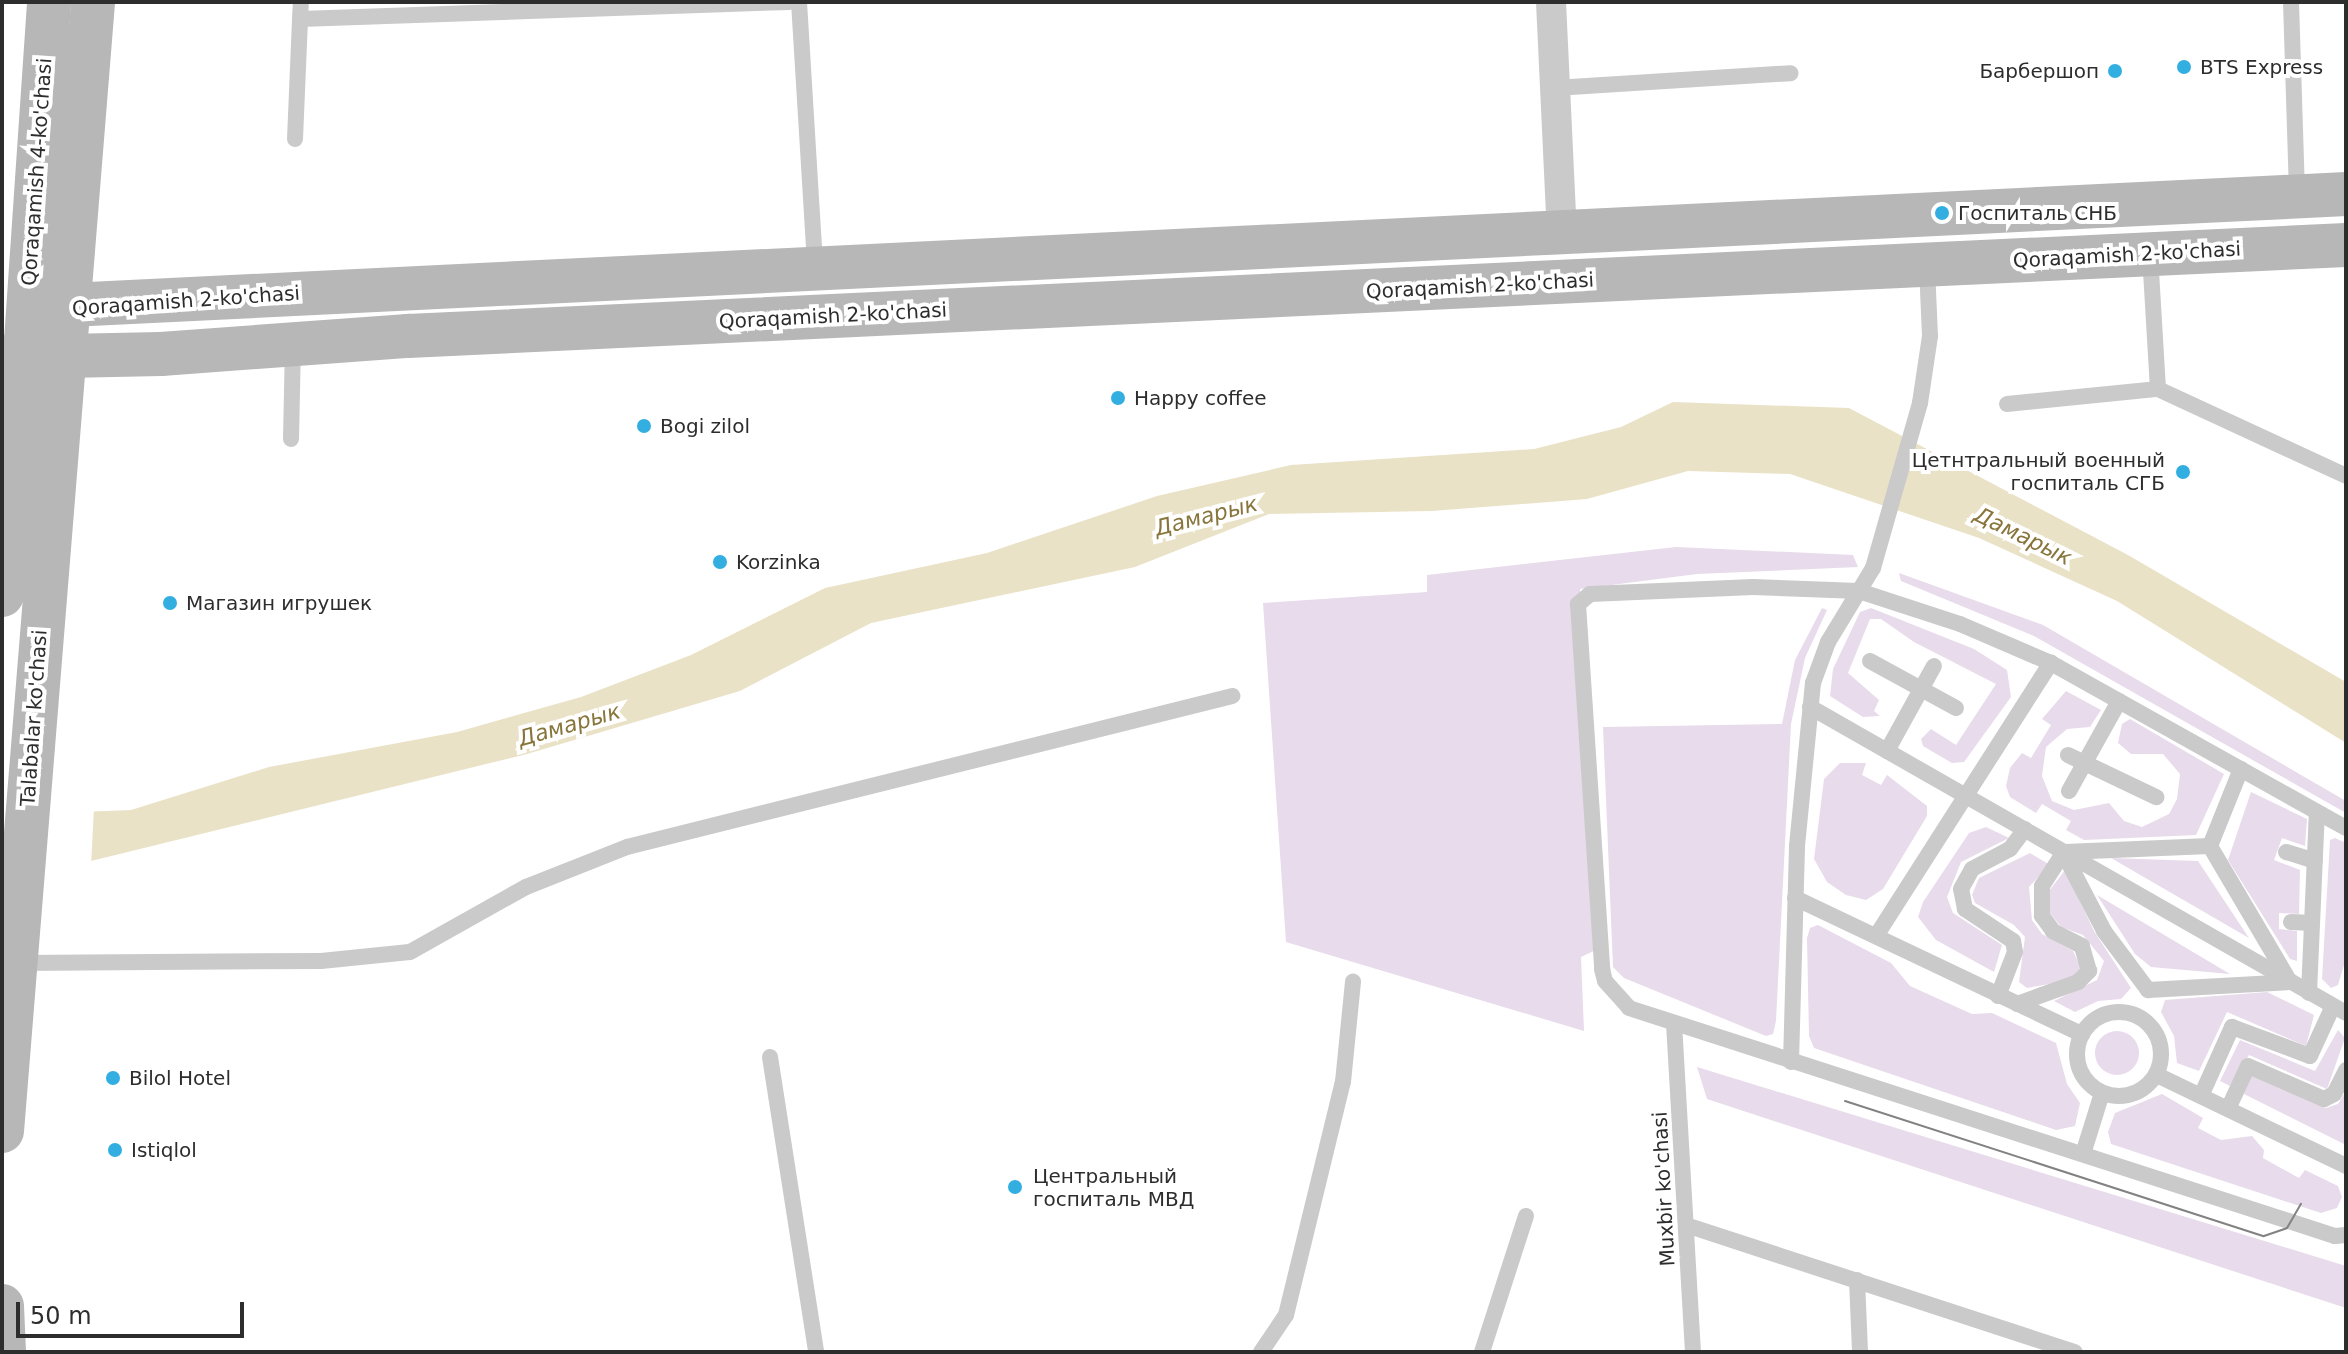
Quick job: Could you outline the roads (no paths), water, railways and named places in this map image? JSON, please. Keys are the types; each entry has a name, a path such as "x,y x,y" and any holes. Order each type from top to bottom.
{"main road":[{"name":"Qoraqamish 4-ko'chasi","path":"31,347 49,2"},
{"name":"Qoraqamish 4-ko'chasi","path":"69,305 93,2"},
{"name":"Qoraqamish 2-ko'chasi","path":"69,305 2346,194"},
{"path":"1715,225 1718,274"},
{"name":"Qoraqamish 2-ko'chasi","path":"31,347 293,342 2346,245"},
{"name":"Talabalar ko'chasi","path":"2,595 31,347 69,305"},
{"name":"Talabalar ko'chasi","path":"2,1131 8,962 21,885 29,786 31,347"},
{"path":"2,1306 4,1352"}],"street":[{"path":"1551,2 1562,232"}],"lane":[{"path":"295,139 300,10 790,2"},
{"path":"799,2 815,268"},
{"path":"2291,2 2297,196"},
{"path":"1555,88 1791,73"},
{"path":"2150,254 2158,389"},
{"path":"1791,1062 1795,898 1810,707 1824,651 1859,591 1880,543 1920,403 1930,336 1927,265"},
{"path":"291,439 293,342"},
{"path":"2007,404 2158,389 2346,476"},
{"path":"2346,828 2051,663 1960,624 1859,591 1753,587 1590,594 1578,604 1602,969 1629,1008 2335,1236 2346,1235"},
{"path":"1870,661 1956,708"},
{"path":"1878,933 2051,663"},
{"path":"1887,751 1934,666"},
{"path":"8,962 321,961 410,952 526,887 627,847 1232,696"},
{"path":"2069,791 2119,701"},
{"path":"1810,707 2340,1010 2310,1056 2232,1027 2201,1096"},
{"path":"2068,755 2156,797"},
{"path":"2210,846 2241,769"},
{"path":"2309,993 2317,812"},
{"path":"1998,996 2015,952 2013,941 1965,909 1961,889 1972,869 2010,849 2025,829"},
{"path":"2064,852 2210,846"},
{"path":"2210,846 2290,982"},
{"path":"2064,852 2104,931 2148,990"},
{"path":"2017,1004 2078,982 2089,971 2082,946 2046,925 2040,909 2042,886 2064,852"},
{"path":"2286,852 2315,861"},
{"path":"1795,898 1878,933 1998,996 2082,1034"},
{"path":"2291,922 2312,923"},
{"path":"1261,1352 1286,1315 1343,1082 1353,981"},
{"path":"2148,990 2290,982"},
{"path":"2137,1016 2148,990"},
{"path":"2108,1014 2137,1016 2159,1039 2157,1075 2137,1093 2102,1093 2081,1071 2082,1034 2108,1014"},
{"name":"Muxbir ko'chasi","path":"1674,1023 1693,1352"},
{"path":"770,1057 816,1352"},
{"path":"2228,1109 2248,1066 2324,1099 2332,1097 2346,1070"},
{"path":"2157,1075 2346,1166"},
{"path":"2083,1154 2102,1093"},
{"path":"1482,1352 1526,1216"},
{"path":"1686,1225 2075,1352"},
{"path":"1857,1280 1860,1352"}],"water":[{"name":"Дамарык","path":"1673,402 1849,408 2128,555 2346,682 2346,743 2117,601 1979,538 1790,474 1688,471 1587,499 1432,511 1269,514 1135,567 871,623 740,691 527,754 91,861 2,815 131,810 269,767 457,732 581,697 691,655 825,588 987,553 1157,496 1291,465 1534,449 1621,427"}],"tram line":[{"path":"1845,1101 2264,1236 2287,1228 2301,1204"}],"place":[{"name":"BTS Express","path":"2184,67"},
{"name":"Барбершоп","path":"2115,71"},
{"name":"Госпиталь СНБ","path":"1942,213"},
{"name":"Happy coffee","path":"1118,398"},
{"name":"Bogi zilol","path":"644,426"},
{"name":"Цетнтральный военный госпиталь СГБ","path":"2183,472"},
{"name":"Korzinka","path":"720,562"},
{"name":"Магазин игрушек","path":"170,603"},
{"name":"Bilol Hotel","path":"113,1078"},
{"name":"Istiqlol","path":"115,1150"},
{"name":"Центральный госпиталь МВД","path":"1015,1187"}]}
